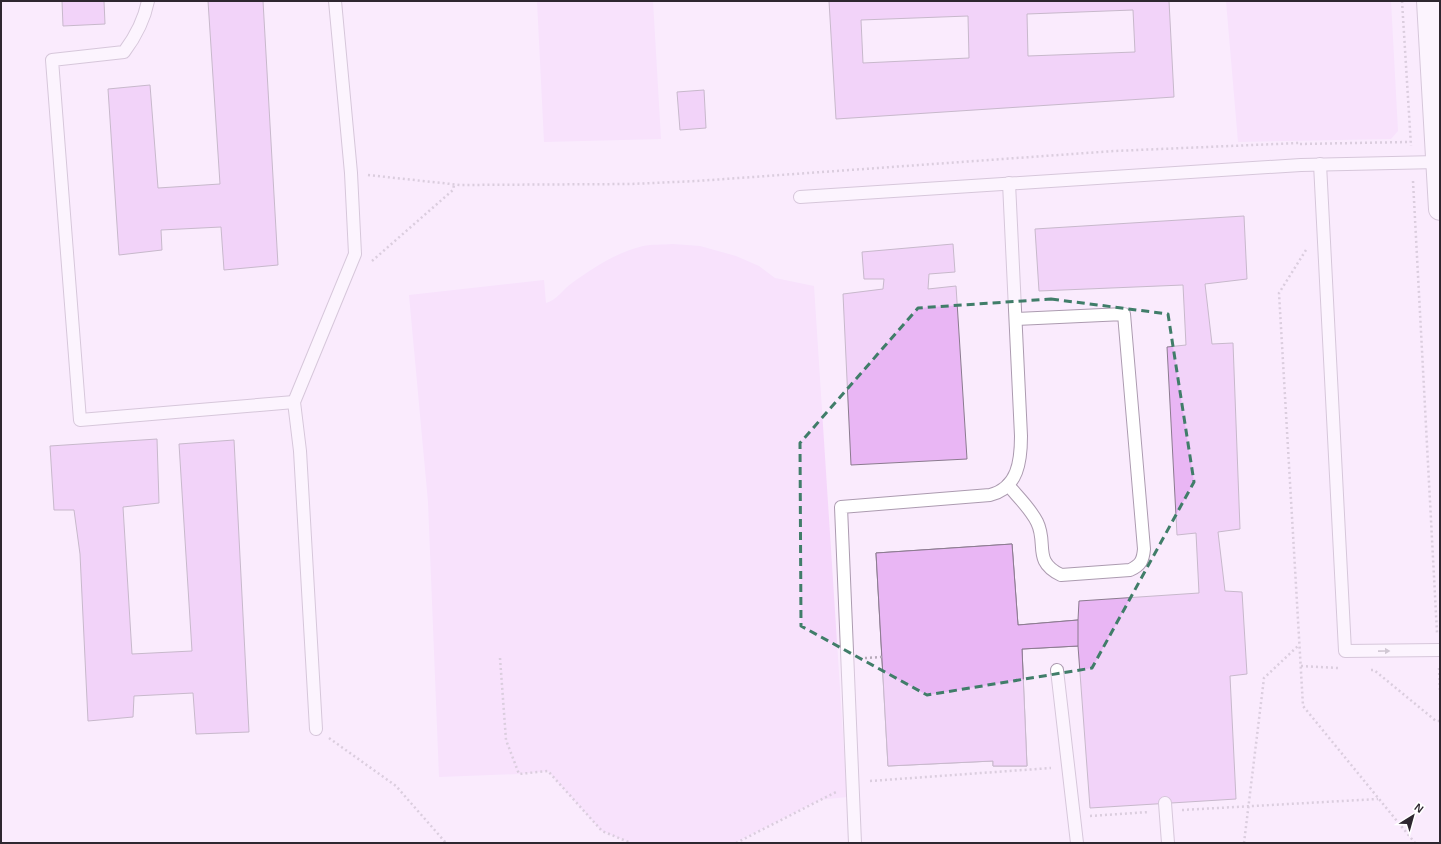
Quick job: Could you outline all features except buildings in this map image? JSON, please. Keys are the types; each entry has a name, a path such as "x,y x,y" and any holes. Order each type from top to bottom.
{"main road":[{"path":"1428,1 1440,209"}],"lane":[{"path":"148,1 145,16 138,33 124,52 52,60 80,420 294,402"},
{"path":"316,729 300,451 294,402 355,254 351,173 335,1"},
{"path":"800,197 1301,165 1412,161 1438,162"},
{"path":"1320,164 1345,651 1439,650"},
{"path":"855,843 854,783 841,506 990,495 1001,492 1008,485 1021,460 1009,183"},
{"path":"1008,485 1029,508 1037,522 1040,530 1043,558 1054,572 1061,575 1130,570 1139,566 1143,558 1144,549 1124,314 1016,319"},
{"path":"1058,670 1077,843"},
{"path":"1166,807 1168,843"}],"path":[{"path":"1402,1 1439,650 1440,693"},
{"path":"351,173 454,185 630,184 690,182 1114,151 1299,143 1408,142"},
{"path":"1299,143 1301,165"},
{"path":"341,288 453,190 454,185"},
{"path":"1308,248 1279,293 1303,706 1415,843"},
{"path":"1244,843 1264,678 1300,645"},
{"path":"500,658 506,740 519,774 548,771 602,831 631,843"},
{"path":"1301,666 1344,668"},
{"path":"1366,669 1374,670 1436,721 1440,721"},
{"path":"316,729 396,786 446,843"},
{"path":"736,843 854,783 1069,767"},
{"path":"1074,817 1166,807 1248,807 1378,799"}],"highlighted area":[{"path":"1051,299 1168,314 1194,482 1092,668 927,695 801,626 800,443 918,308"}],"shaded area":[{"path":"537,1 653,1 661,139 544,142"},
{"path":"1226,1 1391,1 1398,131 1391,139 1238,142"},
{"path":"673,244 700,246 736,256 759,266 775,278 814,286 847,797 819,800 734,843 631,843 602,831 548,771 519,774 439,777 428,502 409,295 544,280 546,303 557,297 580,277 615,256 643,246"}]}
